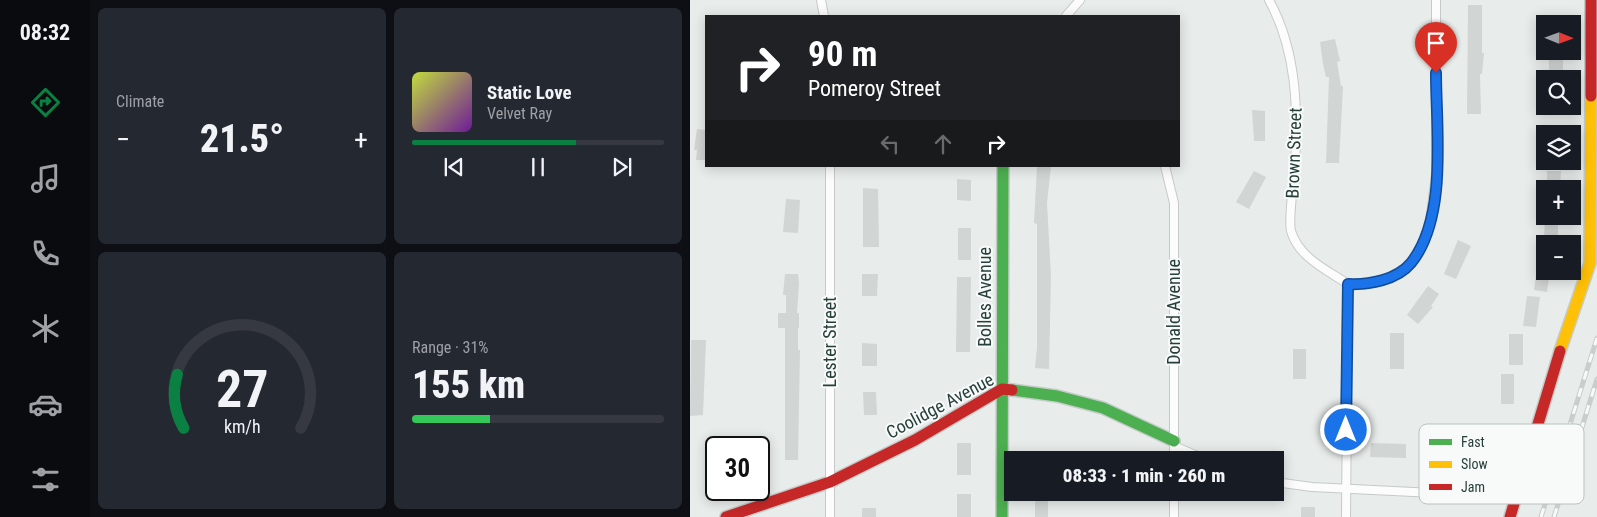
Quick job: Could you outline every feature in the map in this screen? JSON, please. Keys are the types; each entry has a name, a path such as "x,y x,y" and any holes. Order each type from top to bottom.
{"street":[{"path":"821,0 824,15"},
{"path":"1067,15 1080,0"},
{"name":"Brown Street","path":"1269,0 1285,35 1294,75 1295,167 1291,230 1308,257 1320,268 1348,284"},
{"path":"1346,517 1348,284 1364,284 1384,280 1410,265 1424,243 1429,230 1436,175 1436,0"},
{"path":"1538,424 1590,263 1591,0"},
{"name":"Lester Street","path":"830,167 830,517"},
{"name":"Bolles Avenue","path":"1002,517 1003,167"},
{"name":"Donald Avenue","path":"1165,167 1174,203 1174,451"},
{"name":"Coolidge Avenue","path":"726,517 830,482 915,440 1002,389 1057,396 1103,408 1188,451"},
{"path":"1284,483 1346,489 1419,492"},
{"path":"1174,501 1174,517"},
{"path":"1510,517 1513,504"}],"building":[{"path":"1468,5 1482,5 1482,53 1484,53 1482,74 1480,74 1481,114 1467,114"},
{"path":"1335,39 1340,61 1337,62 1341,86 1343,86 1339,163 1326,163 1329,77 1326,77 1320,42"},
{"path":"1549,60 1563,60 1563,70 1549,70"},
{"path":"1252,110 1265,111 1265,141 1254,141"},
{"path":"697,129 705,130 705,160 696,160 697,150 694,150"},
{"path":"1037,167 1051,167 1047,203 1051,276 1049,369 1035,368 1037,347 1037,224 1034,223"},
{"path":"1254,171 1266,177 1249,209 1236,202"},
{"path":"1547,171 1561,171 1560,180 1547,180"},
{"path":"957,179 971,180 971,201 957,200"},
{"path":"863,188 878,189 879,247 863,247"},
{"path":"786,199 800,200 798,233 783,232"},
{"path":"1545,225 1558,225 1558,235 1544,235"},
{"path":"958,228 971,228 971,260 958,260"},
{"path":"1458,240 1471,246 1456,279 1444,274"},
{"path":"785,274 798,274 799,283 797,313 799,313 798,350 800,350 798,460 785,460 785,328 778,328 778,313 786,313 786,295 783,295"},
{"path":"862,274 878,274 877,296 862,296"},
{"path":"1536,275 1536,280 1549,280 1547,292 1534,290"},
{"path":"957,277 971,277 970,352 956,352"},
{"path":"1428,286 1439,294 1431,306 1433,307 1418,324 1407,315"},
{"path":"1527,296 1540,297 1536,327 1523,326"},
{"path":"1390,333 1404,333 1404,369 1390,369"},
{"path":"1509,334 1523,334 1523,365 1509,365"},
{"path":"691,340 706,340 703,415 690,416"},
{"path":"862,343 877,344 877,366 862,366"},
{"path":"1293,349 1306,349 1306,379 1293,379"},
{"path":"1501,374 1514,374 1514,404 1501,404"},
{"path":"863,392 876,392 877,415 864,415"},
{"path":"957,443 971,443 971,475 957,475"},
{"path":"1371,443 1406,444 1406,458 1370,457"},
{"path":"957,494 971,494 971,517 957,517"},
{"path":"1035,501 1048,501 1048,517 1035,517"},
{"path":"1301,507 1315,507 1315,517 1301,517"},
{"path":"862,508 876,508 876,517 862,517"}],"railway":[{"path":"1570,424 1597,338"},
{"path":"1583,424 1597,379"},
{"path":"1541,517 1545,504"},
{"path":"1554,517 1558,504"}],"traffic: fast":[{"path":"1002,517 1003,167"},
{"path":"1012,390 1057,396 1103,408 1174,441"}],"traffic: slow":[{"path":"1560,351 1590,263 1591,96"}],"traffic: jam":[{"path":"1591,0 1591,96"},
{"path":"1538,424 1560,351"},
{"path":"726,517 830,482 915,440 1002,389 1012,390"},
{"path":"1510,517 1514,504"}],"route":[{"path":"1346,430 1348,284 1364,284 1384,280 1410,265 1424,243 1429,230 1435,192 1436,73"}]}
